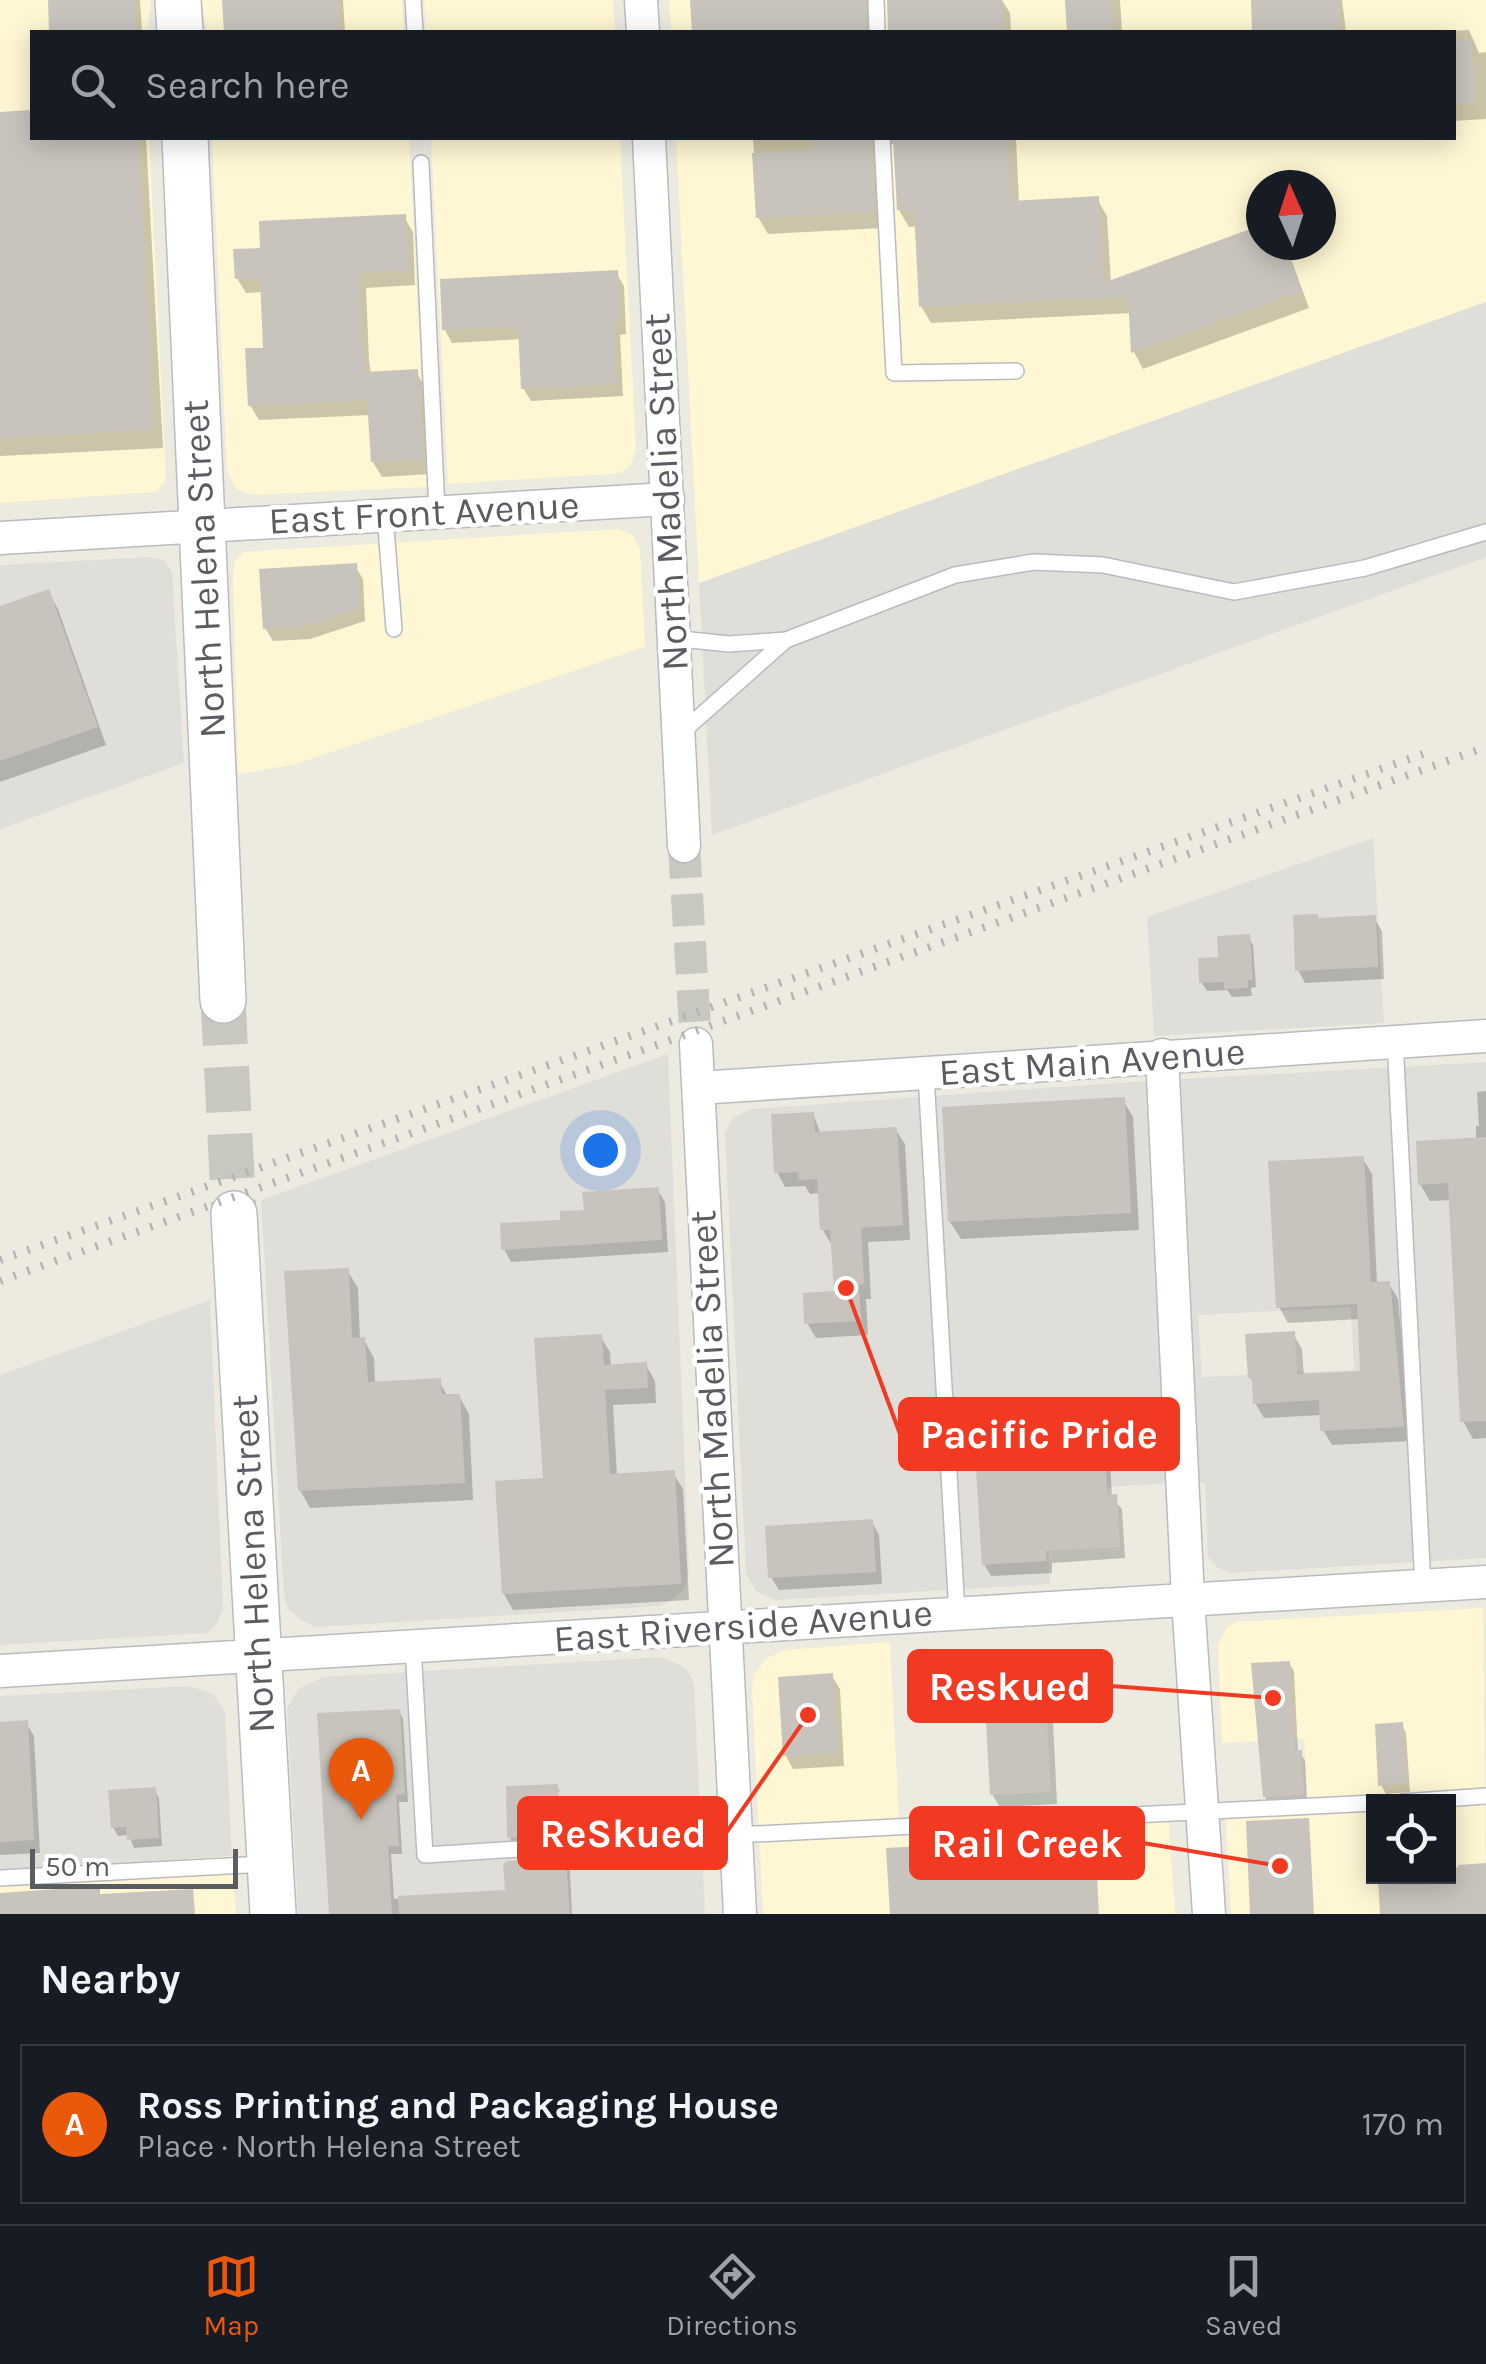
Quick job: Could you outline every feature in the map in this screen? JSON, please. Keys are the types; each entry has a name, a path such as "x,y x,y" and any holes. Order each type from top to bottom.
{"street":[{"path":"178,0 180,30"},
{"path":"641,0 643,30"},
{"name":"North Helena Street","path":"184,140 223,1000"},
{"name":"North Madelia Street","path":"648,140 684,846"},
{"name":"East Front Avenue","path":"0,538 668,500"},
{"name":"East Main Avenue","path":"698,1088 1486,1036"},
{"name":"North Madelia Street","path":"696,1044 740,1914"},
{"path":"1162,1056 1188,1599 1209,1914"},
{"name":"North Helena Street","path":"234,1214 273,1914"},
{"name":"East Riverside Avenue","path":"0,1671 1486,1582"}],"lane":[{"path":"413,0 414,30"},
{"path":"876,0 877,30"},
{"path":"882,140 894,373 1016,371"},
{"path":"421,163 438,512"},
{"path":"385,516 394,629"},
{"path":"671,638 729,644 786,640 955,576 1034,562 1103,565 1234,592 1366,568 1486,532"},
{"path":"677,737 786,640"},
{"path":"1395,1041 1423,1586"},
{"path":"926,1075 956,1613"},
{"path":"413,1646 426,1854 1366,1804"},
{"path":"1456,1798 1486,1796"},
{"path":"0,1878 270,1864"}],"shaded area":[{"path":"0,0 151,0 147,30 30,30 30,140 149,140 164,484 155,492 0,503"},
{"path":"201,0 402,0 404,30 207,30"},
{"path":"424,0 613,0 615,30 426,30"},
{"path":"669,0 1486,0 1486,302 699,583 676,140 1456,140 1456,30 671,30"},
{"path":"212,140 409,140 427,487 253,495 238,490 227,469"},
{"path":"431,140 620,140 636,449 631,464 621,473 448,484"},
{"path":"1486,302 1486,557 712,835 699,583"},
{"path":"619,529 632,535 640,548 645,647 296,764 238,774 233,574 235,561 243,552"},
{"path":"149,557 164,560 172,572 184,763 0,829 0,565"},
{"path":"1373,838 1384,1023 1154,1036 1147,917"},
{"path":"668,1054 689,1573 683,1590 659,1606 317,1627 302,1621 288,1608 284,1595 261,1200"},
{"path":"1486,1062 1486,1558 1230,1573 1208,1557 1205,1482 1157,1484 1045,1491 1050,1584 777,1600 757,1592 746,1574 725,1133 733,1118 750,1109","holes":["1351,1307 1354,1370 1202,1377 1198,1315"]},
{"path":"210,1300 223,1609 217,1624 207,1633 0,1645 0,1375"},
{"path":"1483,1608 1486,1914 1231,1914 1225,1809 1308,1804 1304,1739 1222,1743 1218,1645 1228,1626 1237,1622"},
{"path":"890,1642 899,1824 1168,1809 1175,1914 763,1914 754,1674 767,1658 786,1650"},
{"path":"661,1657 682,1666 694,1685 705,1914 298,1914 287,1709 298,1689 323,1677"},
{"path":"189,1686 214,1694 225,1713 232,1856 0,1870 0,1696"},
{"path":"232,1856 236,1914 0,1914 0,1870"}],"building":[{"path":"48,0 135,0 137,30 49,30"},
{"path":"222,0 338,0 340,30 224,30"},
{"path":"690,0 865,0 866,30 692,30"},
{"path":"887,0 1002,0 1003,30 888,30"},
{"path":"1065,0 1112,0 1114,30 1067,30"},
{"path":"1251,0 1339,0 1340,30 1252,30"},
{"path":"1471,40 1475,103 1456,104 1456,41"},
{"path":"30,110 30,140 138,140 154,430 0,438 0,112"},
{"path":"812,140 871,140 874,212 756,218 752,153 812,150"},
{"path":"893,140 1008,140 1011,201 1099,196 1103,283 1246,231 1246,260 1291,260 1302,291 1131,353 1128,297 919,307 914,210 897,210"},
{"path":"406,214 408,271 359,273 362,343 366,372 418,369 422,460 371,462 367,400 248,406 245,348 263,348 260,278 235,279 233,249 260,248 259,221"},
{"path":"618,270 620,322 614,322 617,384 521,389 518,327 442,330 440,279"},
{"path":"357,563 359,608 302,627 263,629 259,569"},
{"path":"49,589 98,727 0,761 0,606"},
{"path":"1318,914 1318,918 1376,915 1378,967 1295,971 1293,915"},
{"path":"1250,934 1253,980 1248,980 1248,988 1224,989 1224,982 1199,983 1198,958 1218,957 1217,936"},
{"path":"1125,1097 1131,1213 948,1222 942,1107"},
{"path":"814,1112 815,1132 897,1127 903,1225 861,1228 861,1321 804,1324 803,1293 834,1291 830,1230 820,1230 817,1179 799,1180 798,1172 774,1173 771,1114"},
{"path":"1486,1137 1486,1421 1460,1422 1448,1183 1418,1185 1416,1141"},
{"path":"1364,1156 1371,1282 1390,1281 1404,1427 1320,1431 1319,1400 1253,1404 1245,1334 1295,1331 1297,1374 1360,1371 1357,1304 1276,1308 1268,1161"},
{"path":"659,1187 662,1240 501,1250 500,1223 560,1220 560,1211 584,1210 582,1192"},
{"path":"349,1268 352,1338 365,1337 368,1382 441,1378 442,1394 460,1394 465,1483 298,1491 284,1271"},
{"path":"602,1334 604,1365 647,1362 648,1388 605,1390 610,1474 675,1470 681,1584 502,1594 495,1481 543,1478 534,1338"},
{"path":"1105,1445 1107,1495 1117,1494 1120,1547 1046,1551 1047,1561 982,1565 976,1470 1042,1466 1041,1449"},
{"path":"873,1519 876,1572 768,1578 765,1526"},
{"path":"1290,1661 1295,1750 1302,1750 1304,1795 1263,1797 1251,1663"},
{"path":"1044,1665 1051,1792 990,1795 983,1668"},
{"path":"833,1673 838,1753 783,1756 778,1677"},
{"path":"400,1709 405,1794 396,1795 399,1846 388,1846 392,1914 329,1914 317,1713"},
{"path":"28,1720 34,1840 0,1842 0,1722"},
{"path":"1403,1722 1407,1784 1378,1786 1375,1724"},
{"path":"558,1784 560,1835 507,1838 506,1786"},
{"path":"156,1787 159,1838 127,1840 126,1827 111,1828 108,1790"},
{"path":"1309,1818 1314,1914 1250,1914 1246,1821"},
{"path":"1095,1836 1099,1914 890,1914 886,1848"},
{"path":"566,1860 570,1914 399,1914 398,1896 505,1890 503,1864 508,1861"},
{"path":"1486,1863 1486,1914 1380,1914 1378,1884 1456,1884 1458,1865"},
{"path":"100,1886 100,1894 193,1889 195,1914 0,1914 0,1893"}],"tunnel":[{"path":"684,846 696,1044"},
{"path":"223,1000 234,1214"}],"railway":[{"path":"0,1281 1486,747"},
{"path":"0,1260 1423,754"}],"place":[{"name":"Pacific Pride","path":"846,1288"},
{"name":"Reskued","path":"1273,1698"},
{"name":"ReSkued","path":"808,1715"},
{"name":"Ross Printing and Packaging House","path":"361,1820"},
{"name":"Rail Creek","path":"1280,1866"}]}
